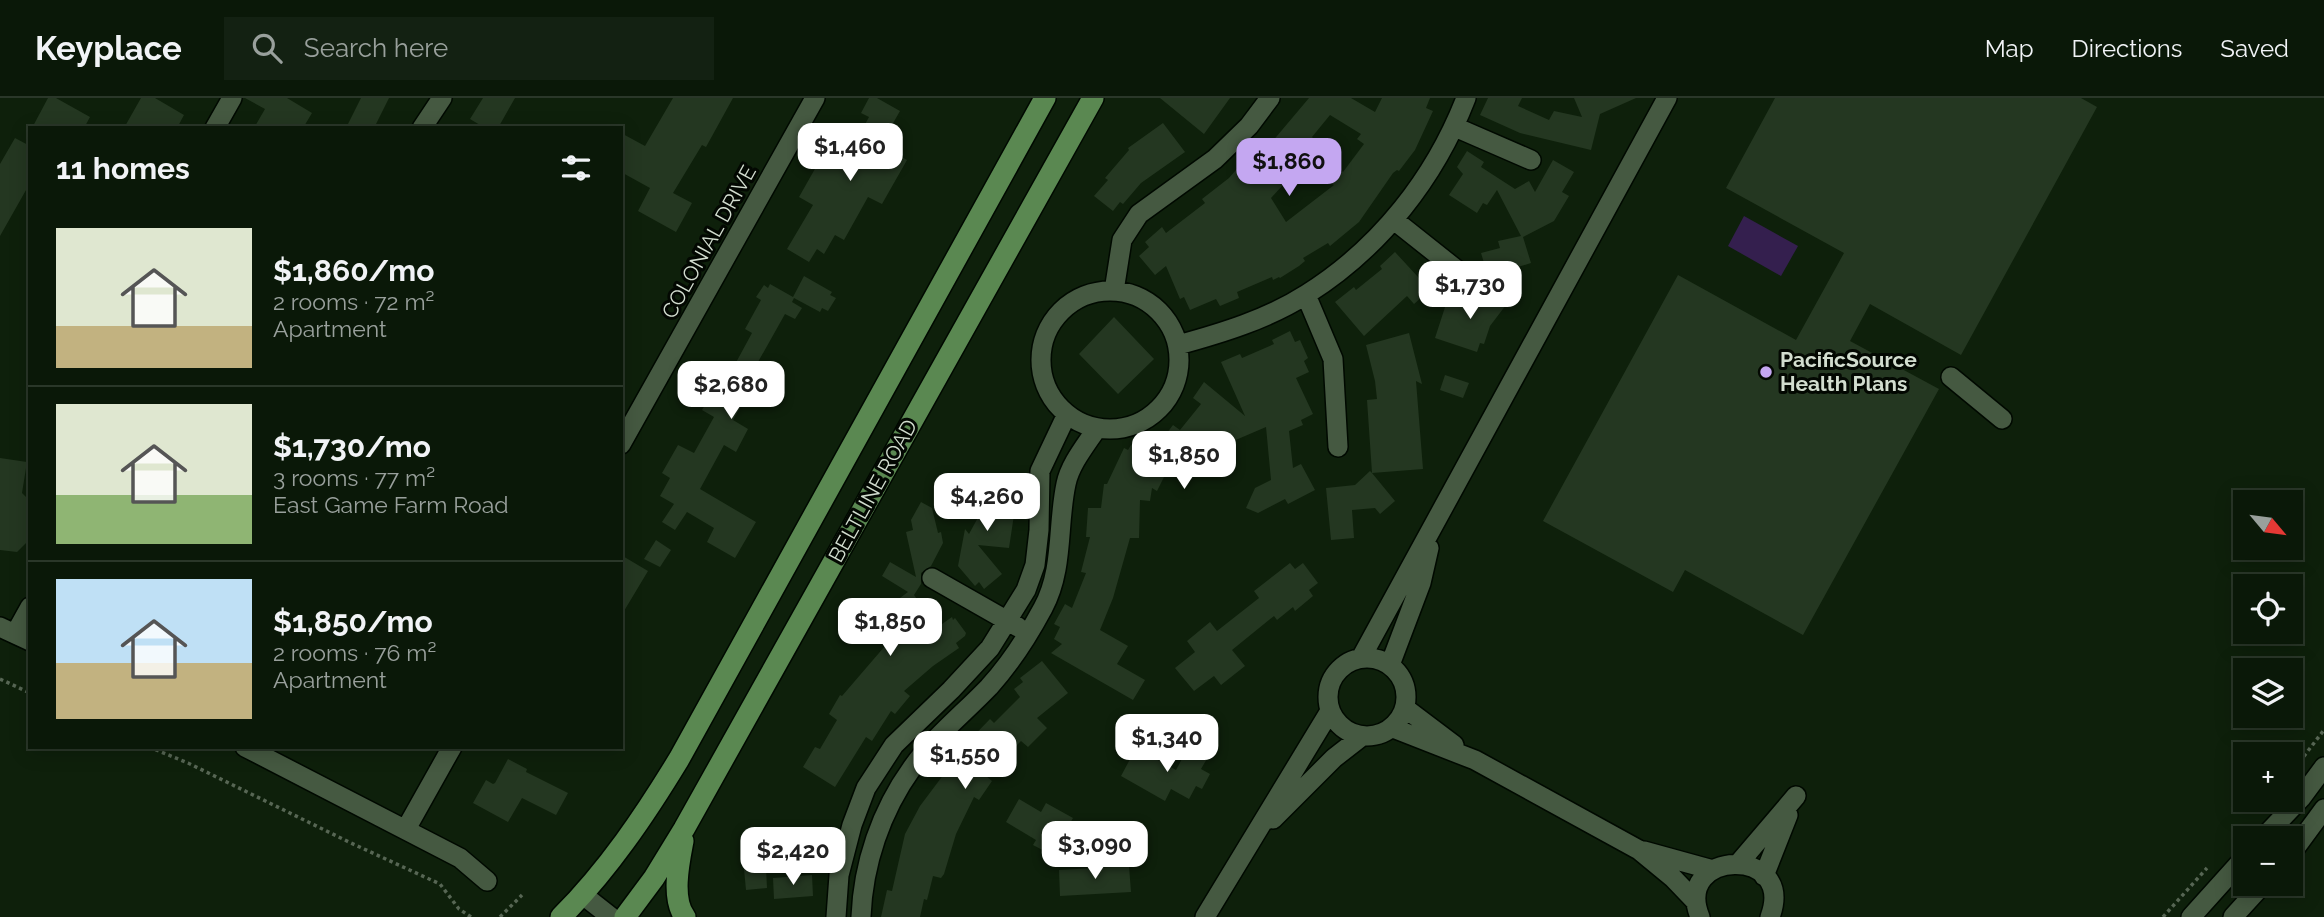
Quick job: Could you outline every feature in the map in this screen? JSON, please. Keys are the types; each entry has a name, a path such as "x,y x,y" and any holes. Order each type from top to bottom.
{"main road":[{"name":"BELTLINE ROAD","path":"561,917 583,895 643,818 679,759 1045,98"},
{"name":"BELTLINE ROAD","path":"625,917 654,878 684,829 1093,98"},
{"path":"684,829 677,879 685,917"}],"street":[{"path":"216,126 232,98"},
{"path":"423,126 442,98"},
{"name":"COLONIAL DRIVE","path":"623,440 815,98"},
{"path":"1114,291 1122,240 1139,214 1215,159 1250,126 1270,98"},
{"path":"1178,345 1256,319 1306,295 1342,268 1394,220 1419,187 1455,127 1466,98"},
{"path":"1361,659 1667,98"},
{"path":"1455,127 1531,160"},
{"path":"1394,220 1462,274"},
{"path":"1114,291 1136,296 1155,307 1169,324 1178,345 1179,368 1173,390 1160,408 1142,422 1120,429 1097,428 1081,423 1067,414 1052,398 1043,378 1041,356 1046,335 1057,316 1073,302 1093,293 1114,291"},
{"path":"1306,295 1333,359 1338,447"},
{"path":"1951,377 2002,419"},
{"path":"836,917 839,875 852,825 866,789 894,745 990,648 1026,590 1035,565 1039,530 1040,471 1067,414"},
{"path":"861,917 871,853 881,821 911,769 949,724 987,689 1006,667 1049,594 1059,563 1066,482 1077,458 1097,428"},
{"path":"1390,665 1421,583 1433,526"},
{"path":"932,578 1028,633"},
{"path":"15,634 28,611"},
{"path":"1361,659 1381,660 1390,665 1404,684 1406,696 1405,708 1393,728 1372,737 1361,737 1348,732 1337,723 1330,711 1327,699 1333,677 1350,662 1361,659"},
{"path":"1405,708 1475,760"},
{"path":"1205,917 1330,711"},
{"path":"1393,728 1475,760 1639,850 1674,878 1698,909"},
{"path":"1250,842 1334,758 1361,737"},
{"path":"249,749 460,858 487,881"},
{"path":"406,829 451,749"},
{"path":"2274,826 2324,767"},
{"path":"1739,863 1796,796 1764,876"},
{"path":"2303,838 2324,809"},
{"path":"1639,850 1713,870"},
{"path":"1698,909 1698,890 1704,879 1721,866 1739,863 1752,867 1764,876 1773,891 1776,914"},
{"path":"2191,917 2233,870"},
{"path":"583,895 611,917"},
{"path":"2232,917 2252,896"}],"path":[{"path":"0,678 28,692"},
{"path":"2303,757 2324,730"},
{"path":"154,749 440,884 459,909 471,917"},
{"path":"500,917 522,895"}],"shaded area":[{"path":"1744,216 1798,246 1781,276 1728,246"}],"building":[{"path":"48,98 56,98 90,117 85,126 33,126"},
{"path":"141,98 155,98 184,115 178,126 125,126"},
{"path":"245,98 287,98 312,113 304,126 255,126 265,109"},
{"path":"361,98 389,98 375,126 347,126"},
{"path":"483,98 515,98 499,126 482,126 470,119"},
{"path":"673,98 733,98 706,147 702,145 673,193 692,203 676,232 638,211 650,188 623,173 623,134 645,146"},
{"path":"869,98 877,98 900,111 892,125 898,129 887,149 907,160 882,204 868,197 844,240 835,235 824,254 817,249 809,262 787,249 813,205 799,197 820,160 841,169 869,117 861,113"},
{"path":"1160,98 1230,98 1204,134"},
{"path":"1309,98 1351,98 1375,112 1382,98 1430,98 1426,108 1433,111 1415,150 1399,171 1393,173 1359,222 1330,246 1328,243 1303,258 1305,261 1280,278 1273,280 1272,277 1237,292 1239,298 1220,306 1216,299 1190,310 1184,297 1180,299 1166,266 1155,275 1139,256 1149,247 1145,242 1162,227 1166,233 1205,203 1202,199 1229,178 1249,155 1256,161","holes":["1330,115 1361,134 1357,139 1364,144 1332,184 1334,185 1286,222 1271,198 1283,185 1273,176 1295,151 1305,160 1319,144 1312,137"]},
{"path":"1488,98 1522,98 1518,106 1549,120 1554,111 1582,117 1574,98 1636,98 1600,114 1591,150 1520,133 1480,115"},
{"name":"PacificSource Health Plans","path":"1775,98 2081,98 2097,107 1961,355 1870,304 1850,341 1939,389 1803,635 1685,570 1673,592 1543,521 1678,275 1796,340 1844,253 1726,188"},
{"path":"1163,123 1185,152 1141,183 1123,204 1120,202 1113,211 1094,196 1108,180 1105,178 1128,148"},
{"path":"15,138 28,145 28,187 0,236 0,164"},
{"path":"1467,151 1484,162 1481,167 1515,189 1529,181 1535,192 1553,160 1574,172 1562,192 1569,196 1554,221 1523,237 1531,263 1518,267 1520,277 1491,286 1481,253 1500,248 1498,241 1521,236 1497,190 1487,205 1483,203 1477,213 1449,195 1463,174 1457,167"},
{"path":"1395,252 1430,290 1414,304 1407,296 1364,336 1335,302 1354,287 1356,290 1382,269 1380,266"},
{"path":"804,276 832,292 830,295 836,298 828,311 822,308 820,312 794,298 792,302 802,308 795,319 785,314 758,362 760,363 745,390 749,392 733,420 748,429 736,452 724,445 700,489 756,522 735,558 707,542 714,528 687,512 675,530 662,522 674,504 660,496 670,478 662,473 678,445 694,453 714,417 702,410 709,398 699,393 713,368 722,373 727,365 733,368 752,333 745,329 761,300 756,297 764,285 768,288 770,284 793,297"},
{"path":"1492,287 1509,301 1490,326 1484,344 1480,343 1477,352 1435,338 1447,301 1473,309"},
{"path":"1114,317 1154,359 1118,394 1079,354"},
{"path":"1290,331 1295,342 1300,340 1308,358 1304,361 1309,372 1296,378 1313,414 1301,420 1303,425 1289,431 1293,468 1301,464 1315,490 1288,504 1285,499 1258,513 1246,508 1255,488 1271,480 1266,427 1224,445 1199,476 1187,466 1184,470 1172,461 1157,491 1152,488 1150,501 1140,500 1139,538 1130,538 1113,598 1100,630 1128,646 1117,664 1145,680 1133,700 1051,653 1062,644 1054,639 1060,627 1054,624 1065,604 1072,608 1086,573 1081,572 1090,537 1086,537 1088,508 1101,508 1104,484 1107,484 1124,448 1128,450 1131,445 1150,455 1173,425 1180,430 1201,404 1193,398 1204,382 1245,416 1221,362 1240,354 1242,358 1274,344 1272,340"},
{"path":"1409,333 1422,384 1416,381 1423,469 1372,473 1367,400 1377,399 1366,345"},
{"path":"1445,375 1469,383 1463,398 1440,390"},
{"path":"0,458 27,462 22,493 28,499 28,541 17,552 0,550"},
{"path":"1370,471 1395,501 1380,514 1375,508 1352,510 1354,538 1331,540 1326,488 1355,485"},
{"path":"973,486 994,490 995,486 1013,490 1013,494 1017,495 1009,548 978,545 1002,574 984,589 979,582 975,586 958,566 965,529 969,534 981,512 969,509"},
{"path":"921,502 932,508 943,543 931,566 921,573 921,584 914,595 934,623 939,619 942,624 952,617 966,633 956,643 959,648 904,691 910,696 895,714 891,711 872,741 866,737 835,787 803,767 815,747 820,749 837,720 829,714 840,695 842,696 885,646 869,625 883,615 881,612 908,592 882,576 890,562 916,577 906,532 913,530 911,520"},
{"path":"656,540 671,550 660,567 644,559"},
{"path":"623,556 648,571 623,613"},
{"path":"1290,563 1295,569 1303,563 1318,583 1309,590 1313,596 1295,611 1293,607 1277,620 1274,616 1232,650 1245,666 1221,685 1214,676 1194,691 1175,668 1195,652 1187,641 1210,622 1217,631 1259,598 1254,591"},
{"path":"1042,661 1068,693 1037,718 1047,728 1028,747 1021,741 986,776 992,781 979,800 974,797 956,834 944,874 941,878 933,876 920,917 881,917 887,890 892,891 905,834 920,806 944,774 940,772 954,752 956,754 990,719 994,723 1020,697 1014,689 1023,682 1020,678"},
{"path":"1189,746 1208,757 1201,769 1210,774 1202,789 1196,786 1189,799 1171,789 1165,801 1121,776 1136,748 1176,770"},
{"path":"508,759 527,769 526,772 568,793 556,815 522,798 508,822 473,803 486,780 495,783"},
{"path":"1019,799 1041,812 1046,803 1073,818 1052,855 1033,845 1036,840 1006,822"},
{"path":"1129,866 1131,892 1060,896 1059,870"},
{"path":"766,868 767,888 746,890 744,869"},
{"path":"812,875 813,896 774,899 773,878"}],"place":[{"name":"PacificSource Health Plans","path":"1766,372"}]}
